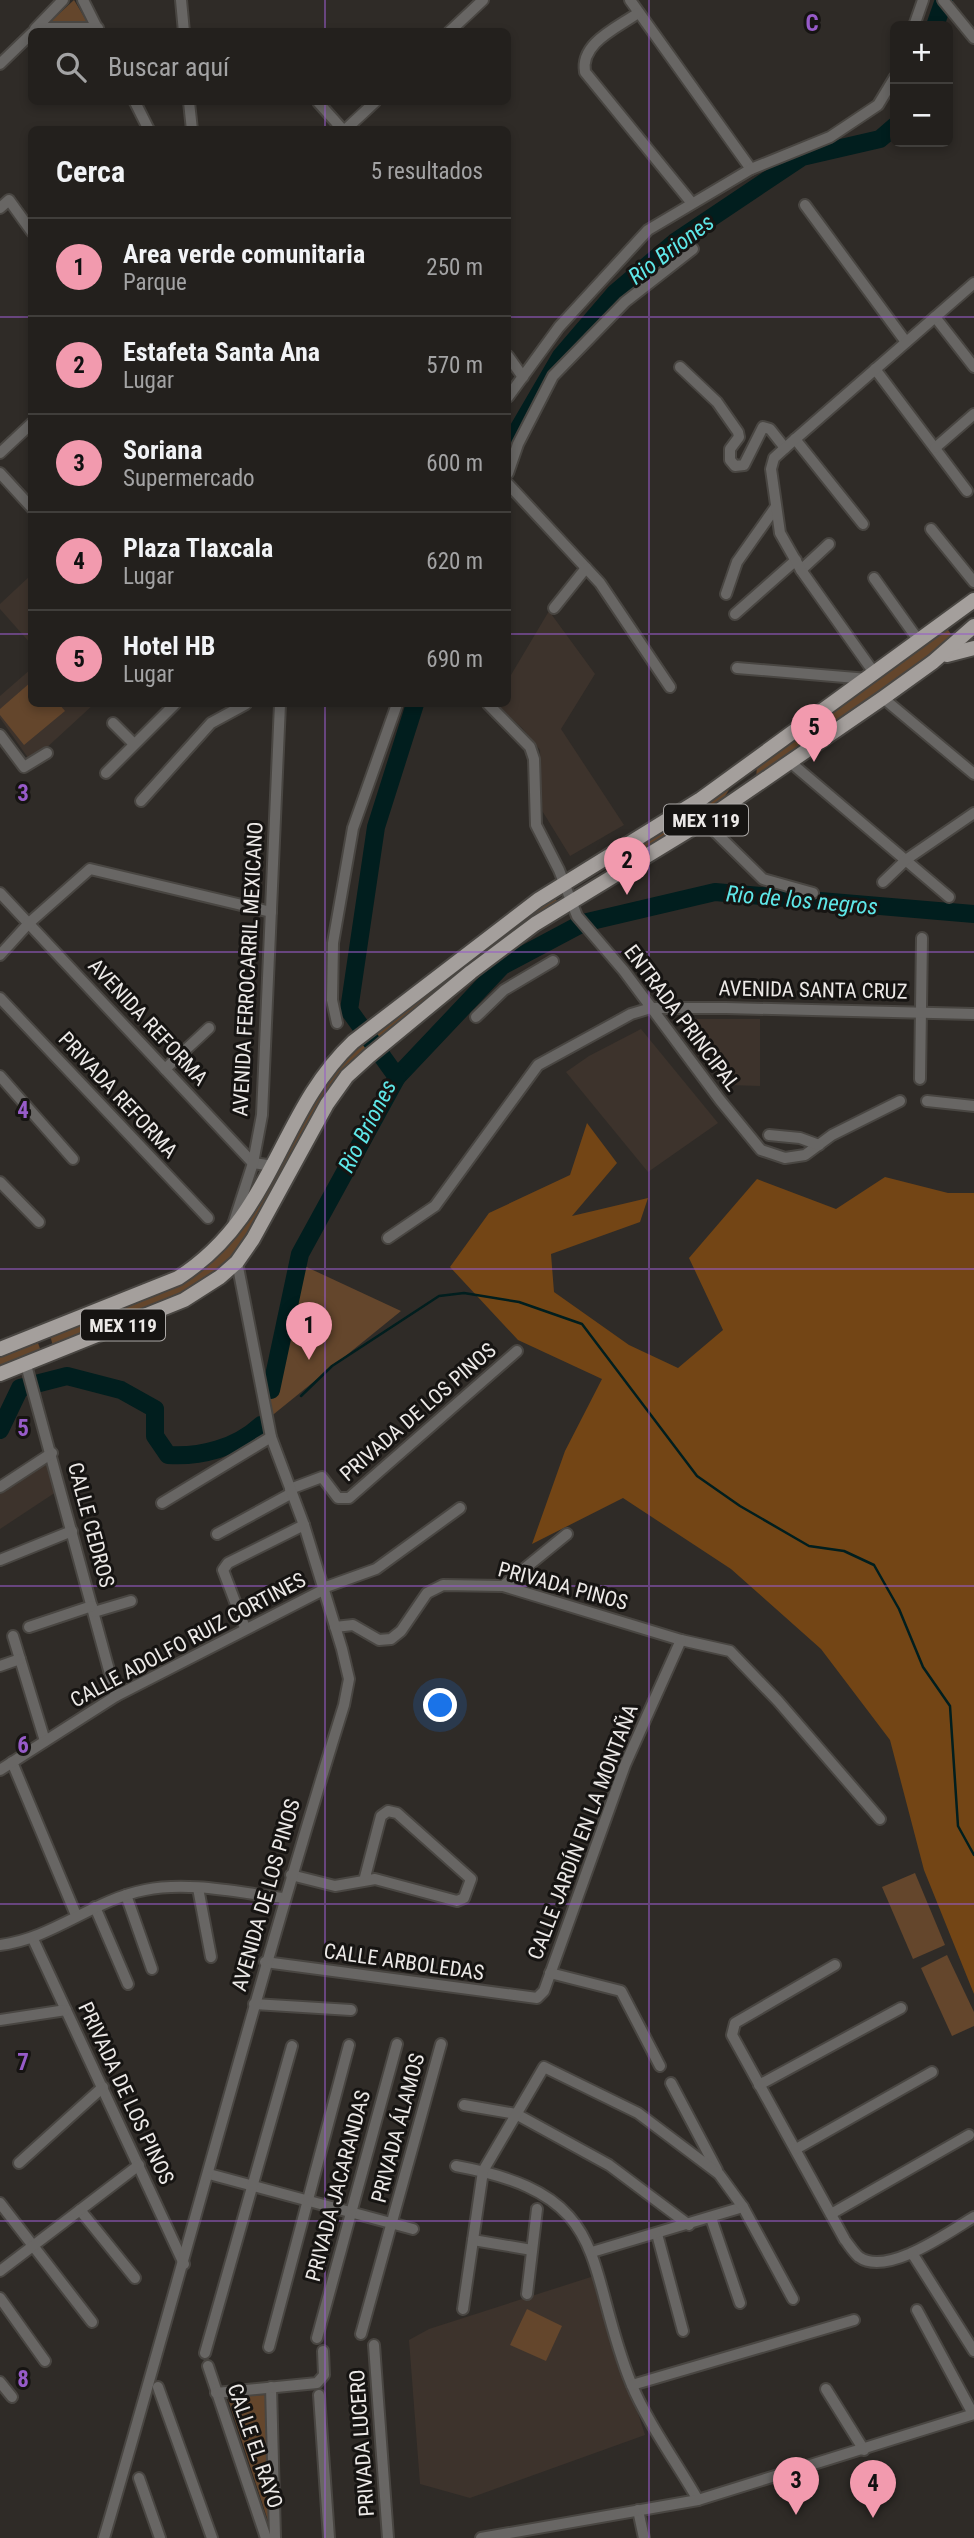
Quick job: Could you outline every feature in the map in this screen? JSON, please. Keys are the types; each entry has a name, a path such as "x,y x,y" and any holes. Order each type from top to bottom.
{"main road":[{"name":"MEX 119","path":"0,1349 178,1278 204,1261 232,1232 274,1166 318,1084 342,1053 382,1019 538,900 701,799 919,641 969,620"},
{"name":"MEX 119","path":"0,1374 184,1300 220,1277 237,1262 253,1239 327,1104 355,1068 471,972 536,925 574,909 933,662 969,620"},
{"path":"933,662 963,649 974,648"},
{"path":"721,809 746,782 746,774 739,771"},
{"path":"460,958 471,972"},
{"path":"426,984 439,999"},
{"path":"44,1333 53,1354"}],"street":[{"path":"37,28 63,0"},
{"path":"83,0 98,28"},
{"path":"181,0 184,28"},
{"path":"453,28 483,0"},
{"path":"630,0 751,169"},
{"path":"916,21 923,0"},
{"path":"946,3 974,38"},
{"path":"638,13 589,48 583,61 585,72 691,202"},
{"path":"0,47 4,61 28,37"},
{"path":"511,393 559,327 648,230 691,202 751,169 830,137 878,106 891,84"},
{"path":"136,105 147,126"},
{"path":"189,105 192,126"},
{"path":"321,105 340,126"},
{"path":"348,126 372,105"},
{"path":"0,208 9,200 28,226"},
{"path":"805,205 906,342"},
{"path":"511,464 518,444 553,376 625,302 692,249"},
{"path":"872,676 798,565 780,533 771,469 774,458 794,439 974,283"},
{"path":"935,317 974,367"},
{"path":"511,360 523,377"},
{"path":"680,367 717,402 738,432 739,437 730,449 730,460 736,466 744,465 763,427 770,429 785,448"},
{"path":"875,369 967,491"},
{"path":"935,448 974,414"},
{"path":"0,453 28,427"},
{"path":"794,439 863,524"},
{"path":"0,473 28,504"},
{"path":"511,487 600,583 670,687"},
{"path":"726,594 737,562 775,508"},
{"path":"931,529 974,582"},
{"path":"736,614 829,544"},
{"path":"554,608 586,568"},
{"path":"874,578 919,641"},
{"path":"737,668 872,676"},
{"path":"883,698 974,774"},
{"path":"106,773 172,707"},
{"path":"141,802 211,723 240,707"},
{"name":"AVENIDA FERROCARRIL MEXICANO","path":"232,1232 253,1163 262,1115 280,707"},
{"path":"337,1023 332,1000 333,943 352,828 396,707"},
{"path":"491,707 530,747 534,759 536,825 564,886"},
{"path":"113,723 134,744"},
{"path":"2,743 24,767 47,753"},
{"path":"790,762 950,897"},
{"path":"883,882 907,859 974,813"},
{"path":"704,821 763,879 813,893"},
{"path":"0,955 29,923 90,869 271,912"},
{"name":"ENTRADA PRINCIPAL","path":"564,886 574,909 761,1150 785,1158 804,1155 819,1144"},
{"name":"AVENIDA REFORMA","path":"0,893 253,1163"},
{"path":"920,1079 922,938"},
{"path":"476,1017 504,990 553,961"},
{"name":"PRIVADA REFORMA","path":"0,998 208,1218"},
{"path":"388,1238 435,1206 538,1065 572,1044 651,1008"},
{"name":"AVENIDA SANTA CRUZ","path":"651,1008 974,1014"},
{"path":"165,1069 209,1028"},
{"path":"0,1076 73,1159"},
{"path":"769,1135 800,1138 819,1144 900,1101"},
{"path":"927,1101 974,1105"},
{"path":"253,1163 274,1166"},
{"path":"0,1182 38,1222"},
{"name":"AVENIDA DE LOS PINOS","path":"104,2538 184,2264 265,1962 344,1705 349,1679 304,1525 271,1437 237,1262"},
{"name":"PRIVADA DE LOS PINOS","path":"291,1491 322,1477 338,1498 349,1499 517,1351"},
{"name":"CALLE CEDROS","path":"26,1365 116,1696"},
{"path":"162,1503 271,1437"},
{"path":"0,1487 52,1453"},
{"path":"217,1534 291,1491"},
{"name":"CALLE ADOLFO RUIZ CORTINES","path":"0,1770 116,1696 323,1589 376,1569 460,1508"},
{"path":"245,1628 222,1570 228,1563 304,1525"},
{"path":"0,1560 72,1531"},
{"path":"503,1586 567,1534"},
{"name":"PRIVADA PINOS","path":"335,1627 353,1625 379,1640 391,1639 401,1631 427,1593 443,1585 503,1586 681,1640 730,1651 778,1700 880,1819"},
{"path":"29,1627 131,1601"},
{"path":"13,1636 45,1741"},
{"name":"CALLE JARDÍN EN LA MONTAÑA","path":"537,1998 544,1991 625,1765 681,1640"},
{"path":"0,1666 20,1659"},
{"path":"12,1762 76,1915"},
{"path":"291,1875 335,1886 364,1881 375,1879 457,1901 464,1898 471,1879 397,1812 388,1811 381,1816 364,1881"},
{"path":"198,1888 211,1957"},
{"path":"0,1945 33,1939 76,1915 147,1889 198,1888 284,1898"},
{"path":"127,1895 152,1969"},
{"path":"95,1907 128,1984"},
{"name":"PRIVADA DE LOS PINOS","path":"33,1939 184,2264"},
{"name":"CALLE ARBOLEDAS","path":"265,1962 537,1998"},
{"path":"835,1965 735,2023 732,2035 759,2085 845,2240 860,2258 879,2264 912,2253 974,2217"},
{"path":"550,1973 621,1991 660,2066"},
{"path":"254,2004 351,2010"},
{"path":"759,2085 901,2008"},
{"path":"0,2020 66,2010"},
{"name":"PRIVADA JACARANDAS","path":"317,2338 397,2044"},
{"name":"PRIVADA ÁLAMOS","path":"361,2334 441,2044"},
{"path":"269,2347 349,2045"},
{"path":"205,2353 292,2046"},
{"path":"463,2309 483,2171 544,2067 638,2113 719,2174"},
{"path":"796,2149 932,2072"},
{"path":"671,2083 719,2174 743,2207 793,2299"},
{"path":"19,2163 103,2087"},
{"path":"464,2105 516,2114 609,2165 689,2225"},
{"path":"831,2214 969,2135"},
{"path":"0,2271 139,2165"},
{"path":"456,2166 483,2171 540,2193 569,2213 593,2252 632,2385 698,2500"},
{"path":"209,2174 412,2229"},
{"path":"0,2203 92,2322"},
{"path":"593,2252 743,2207"},
{"path":"80,2210 135,2278"},
{"path":"527,2294 537,2210"},
{"path":"712,2218 740,2303"},
{"path":"657,2234 683,2331"},
{"path":"474,2240 533,2250"},
{"path":"912,2253 974,2351"},
{"path":"0,2298 45,2361"},
{"path":"481,2538 698,2500 974,2414 917,2310"},
{"path":"632,2385 853,2320"},
{"name":"PRIVADA LUCERO","path":"374,2345 388,2538"},
{"path":"216,2393 321,2381 323,2351"},
{"name":"CALLE EL RAYO","path":"208,2366 266,2538"},
{"path":"0,2382 12,2397"},
{"path":"159,2387 212,2538"},
{"path":"271,2387 275,2538"},
{"path":"826,2389 864,2450"},
{"path":"319,2395 329,2538"},
{"path":"139,2478 160,2538"},
{"path":"638,2510 644,2538"}],"shaded area":[{"path":"74,0 89,25 48,24"},
{"path":"28,578 28,641 0,609 0,604"},
{"path":"549,611 595,674 561,729 624,825 570,856 541,809 540,750 522,728 498,707 511,707 511,675"},
{"path":"946,627 953,637 756,780 757,765 871,685"},
{"path":"28,672 28,707 91,707 31,762 0,718 0,696"},
{"path":"28,685 28,707 62,707 65,711 24,745 0,715 0,709"},
{"path":"732,785 720,804 632,862 631,853"},
{"path":"555,898 559,904 529,921 472,962 466,960"},
{"path":"426,985 437,999 355,1067 268,1207 231,1258 182,1295 54,1350 50,1335 205,1263 330,1069"},
{"path":"684,1019 760,1019 760,1086 728,1085 684,1027"},
{"path":"641,1029 718,1123 648,1172 566,1072 589,1056"},
{"path":"587,1123 617,1163 572,1216 648,1198 640,1222 551,1254 554,1292 629,1345 678,1368 723,1330 689,1258 757,1179 836,1209 885,1177 948,1193 974,1193 974,1994 924,1870 890,1740 821,1649 731,1569 623,1498 532,1544 565,1451 602,1379 518,1340 450,1267 489,1213 570,1175"},
{"path":"300,1264 401,1311 269,1418 267,1409"},
{"path":"38,1343 42,1354 0,1369 0,1356"},
{"path":"49,1459 56,1492 0,1529 0,1490"},
{"path":"915,1873 945,1945 913,1959 882,1887"},
{"path":"947,1955 974,2012 974,2026 952,2036 921,1968"},
{"path":"594,2276 645,2435 470,2498 420,2484 409,2340 429,2329"},
{"path":"527,2309 562,2326 546,2361 510,2345"},
{"path":"266,2395 272,2533 227,2396"}],"waterway":[{"name":"Rio Briones","path":"937,21 944,0"},
{"name":"Rio Briones","path":"511,442 561,356 615,293 675,242 802,157 880,139 890,130"},
{"name":"Rio Briones","path":"271,1390 300,1254 397,1077 349,1010 376,827 414,707"},
{"name":"Rio de los negros","path":"397,1077 502,966 583,923 715,892 974,914"},
{"path":"301,1396 332,1366 439,1296 464,1293 519,1302 582,1324 697,1476 740,1506 809,1546 844,1551 874,1565 899,1609 923,1667 950,1706 958,1826 974,1855"},
{"name":"Rio Briones","path":"0,1430 20,1388 67,1376 121,1390 155,1409 155,1436 168,1455 218,1449 241,1440 261,1425"}],"place":[{"name":"Hotel HB","path":"814,762"},
{"name":"Estafeta Santa Ana","path":"627,895"},
{"name":"Area verde comunitaria","path":"309,1360"},
{"name":"Soriana","path":"796,2515"},
{"name":"Plaza Tlaxcala","path":"873,2518"}]}
